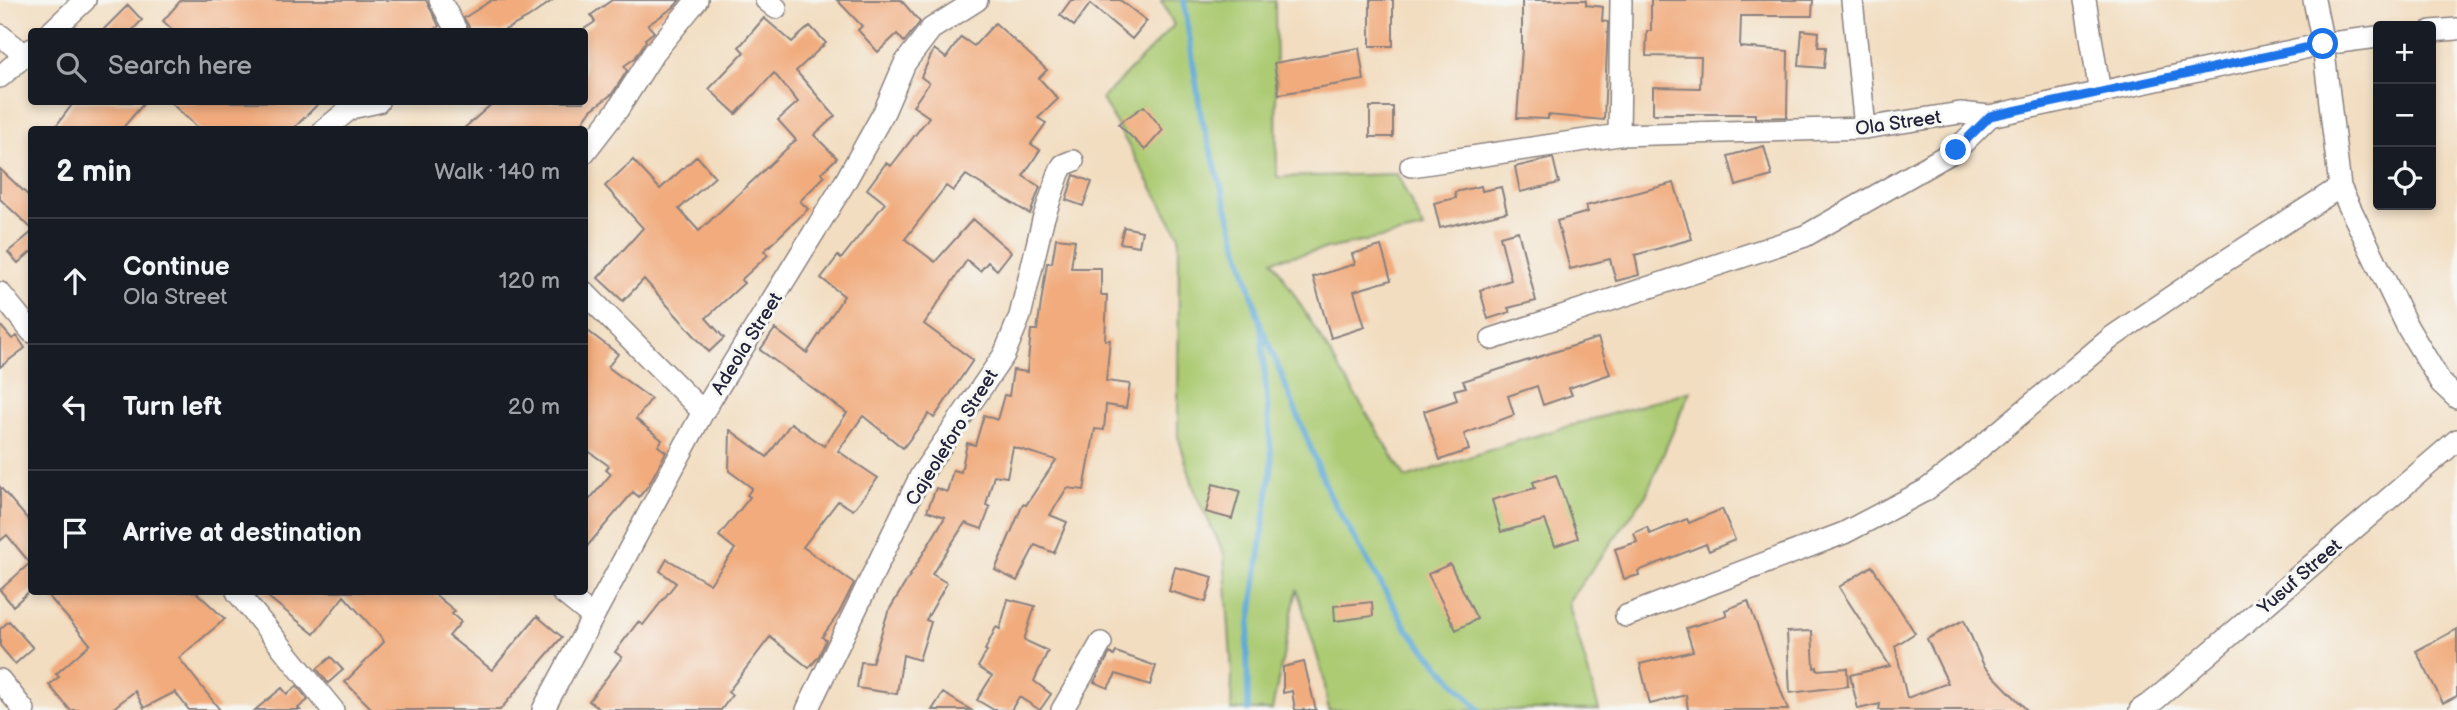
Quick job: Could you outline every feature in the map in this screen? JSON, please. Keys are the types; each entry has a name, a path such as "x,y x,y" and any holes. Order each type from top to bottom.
{"street":[{"path":"55,28 85,0"},
{"path":"440,0 455,28"},
{"path":"588,148 618,109 653,54 696,0"},
{"name":"Adeola Street","path":"543,710 703,412 845,182 884,112 905,63 931,29 977,0"},
{"path":"1619,135 1621,0"},
{"path":"1852,0 1864,128"},
{"path":"2085,0 2100,93"},
{"path":"2314,0 2323,44 2340,187 2408,328 2441,383 2457,398"},
{"path":"2436,31 2457,29"},
{"path":"0,34 28,52 0,77"},
{"name":"Ola Street","path":"1411,166 1619,135 1864,128 1960,113 1990,116 2323,44 2373,38"},
{"path":"329,126 351,108 364,105"},
{"path":"1492,339 1805,236 1956,150 1990,116"},
{"name":"Cajeoleforo Street","path":"807,710 921,475 1004,355 1020,316 1043,220 1059,173 1063,165 1073,161"},
{"path":"1626,616 1844,533 1926,490 2112,337 2340,187"},
{"path":"0,293 28,327"},
{"path":"588,296 703,412"},
{"name":"Yusuf Street","path":"2140,710 2155,700 2457,440"},
{"path":"239,595 333,710"},
{"path":"566,595 593,617"},
{"path":"1062,710 1101,643"},
{"path":"0,680 24,710"}],"green space":[{"path":"1161,0 1275,0 1277,177 1397,174 1424,229 1273,260 1406,478 1514,442 1690,391 1646,495 1568,602 1599,710 1328,710 1324,679 1297,589 1272,710 1231,710 1232,674 1224,553 1196,495 1178,436 1179,235 1102,99 1174,25"}],"building":[{"path":"181,0 426,0 439,26 171,28 163,21"},
{"path":"492,0 553,0 509,28 470,28 464,18"},
{"path":"612,0 680,0 648,25 654,32 645,39 635,58 624,66 627,71 612,94 591,110 580,126 467,126 491,105 588,105 588,28 586,28 595,22 591,15"},
{"path":"837,0 901,0 920,22 904,42 897,34 878,52 858,30 862,26"},
{"path":"1071,0 1120,0 1147,21 1132,39 1090,4 1074,26 1060,15"},
{"path":"1370,0 1393,0 1393,46 1370,46"},
{"path":"1522,0 1586,0 1586,5 1603,7 1602,21 1608,22 1604,120 1548,115 1548,119 1517,118"},
{"path":"1651,0 1813,0 1812,16 1741,16 1740,47 1788,51 1787,117 1755,118 1755,114 1653,114 1653,87 1700,88 1701,57 1646,56 1647,31 1651,31"},
{"path":"128,5 142,20 135,28 105,28"},
{"path":"764,18 792,42 810,26 826,43 796,71 835,116 814,135 837,158 821,173 825,176 800,201 808,209 764,251 768,255 741,280 744,283 706,318 724,338 709,352 644,279 623,301 598,278 643,228 605,186 633,160 660,189 697,156 715,177 679,209 699,231 796,140 778,120 798,102 774,73 736,114 709,89 744,52 739,47"},
{"path":"995,23 1047,70 1039,78 1058,99 1038,118 1046,123 1031,144 1040,150 1023,176 1040,187 1030,214 966,175 953,191 946,186 905,239 935,262 973,219 1011,252 997,270 988,262 980,271 967,260 924,324 973,360 934,418 929,414 903,448 863,416 838,451 878,478 853,510 838,501 803,547 854,583 839,613 822,637 826,640 819,656 809,668 770,637 728,692 732,695 721,710 601,710 589,701 622,657 615,652 638,622 643,625 676,583 660,571 667,559 710,584 735,549 719,536 750,497 747,495 752,488 729,471 730,430 767,457 791,423 824,446 847,413 760,350 775,329 807,353 844,296 821,278 838,256 841,259 885,203 867,189 886,163 891,166 929,117 913,106 929,83 921,77 934,49 946,58 961,37 974,46"},
{"path":"1802,30 1819,32 1818,47 1826,47 1824,68 1799,66"},
{"path":"1359,48 1364,80 1279,94 1274,63"},
{"path":"72,105 142,105 124,126 56,126"},
{"path":"173,105 317,105 296,126 196,126"},
{"path":"1144,106 1163,130 1145,150 1118,124"},
{"path":"1370,107 1393,107 1393,137 1370,137"},
{"path":"1764,146 1772,176 1736,186 1728,156"},
{"path":"1553,158 1559,183 1520,192 1515,167"},
{"path":"0,169 28,195 28,225 0,199"},
{"path":"1074,175 1092,182 1083,206 1066,200"},
{"path":"1674,183 1692,239 1635,255 1639,275 1616,281 1610,259 1570,269 1557,221 1588,212 1586,206"},
{"path":"1481,186 1482,191 1501,187 1507,212 1440,228 1434,203 1456,198 1455,192"},
{"path":"1124,227 1142,231 1139,246 1120,243"},
{"path":"1518,231 1536,301 1508,308 1510,312 1488,319 1480,290 1511,280 1500,236"},
{"path":"28,235 28,254 18,263 8,252"},
{"path":"1056,238 1075,240 1071,268 1101,268 1101,295 1107,295 1105,340 1110,340 1106,381 1130,384 1126,408 1106,405 1104,430 1095,429 1084,490 1067,488 1050,515 1067,522 1054,553 1035,545 1017,581 995,570 1023,504 1026,505 1056,460 1013,447 1007,477 994,475 986,505 990,507 982,529 965,523 932,574 947,583 926,620 931,622 919,660 903,655 897,694 857,688 861,662 872,663 888,612 945,517 927,511 936,488 947,492 953,470 961,472 967,443 975,445 984,415 997,420 1004,395 1009,396 1013,370 1027,372 1031,330 1037,330 1047,263 1052,263"},
{"path":"1381,246 1391,280 1354,291 1365,327 1331,338 1313,277 1355,264 1352,254"},
{"path":"0,325 12,339 17,336 25,348 0,367"},
{"path":"588,331 618,354 608,367 651,399 636,419 662,440 658,446 666,452 639,497 633,492 588,545 588,501 611,474 606,470 609,466 588,451"},
{"path":"1598,338 1610,374 1569,388 1572,395 1543,405 1537,386 1508,396 1514,415 1464,434 1469,450 1440,460 1424,411 1457,400 1454,390 1466,387 1463,381"},
{"path":"1556,475 1578,538 1555,546 1545,520 1501,532 1492,500 1535,488 1533,482"},
{"path":"1213,484 1240,491 1232,519 1206,512"},
{"path":"0,487 28,519 28,561 7,535 0,541"},
{"path":"1722,509 1735,540 1709,551 1706,544 1638,571 1639,575 1624,579 1615,549 1637,542 1634,533 1647,527 1650,534 1687,519 1689,523"},
{"path":"1450,564 1477,619 1456,630 1428,574"},
{"path":"28,565 28,593 13,606 0,590"},
{"path":"1872,566 1915,633 1895,646 1907,698 1948,683 1927,639 1964,620 1984,666 2027,710 1879,710 1880,704 1858,709 1850,675 1890,666 1839,587"},
{"path":"1175,567 1213,577 1206,602 1169,591"},
{"path":"48,595 199,595 225,619 179,658 220,710 189,710 175,692 144,708 135,691 111,710 70,710 49,685 59,677 56,674 90,644"},
{"path":"266,595 436,595 455,611 452,614 461,622 449,636 492,670 537,616 562,637 500,710 373,710 345,682 384,642 382,638 344,596 314,634"},
{"path":"1008,599 1035,606 1024,640 1048,651 1034,681 1051,694 1040,710 1019,697 1011,710 994,710 977,700 992,676 978,667 996,627 1000,629"},
{"path":"1748,601 1788,710 1688,710 1686,695 1650,704 1640,664 1693,651 1686,628 1727,616 1725,610"},
{"path":"1372,602 1373,616 1335,621 1334,606"},
{"path":"9,621 33,648 15,664 0,646 0,629"},
{"path":"2457,629 2457,696 2443,703 2416,651"},
{"path":"1812,631 1814,668 1847,668 1848,686 1790,693 1787,632"},
{"path":"1116,652 1156,666 1150,685 1116,674 1108,688 1094,682 1110,653 1114,656"},
{"path":"331,657 343,670 328,683 317,669"},
{"path":"1304,662 1316,710 1295,710 1292,691 1283,693 1283,667"},
{"path":"297,686 308,700 298,708 300,710 255,710 282,688 287,694"},
{"path":"943,693 971,710 932,710"}],"waterway":[{"path":"1184,0 1201,116 1261,326 1272,465 1247,646 1248,710"},
{"path":"1264,332 1330,496 1407,629 1479,710"}],"route":[{"path":"1956,150 1990,116 2323,44"}]}
